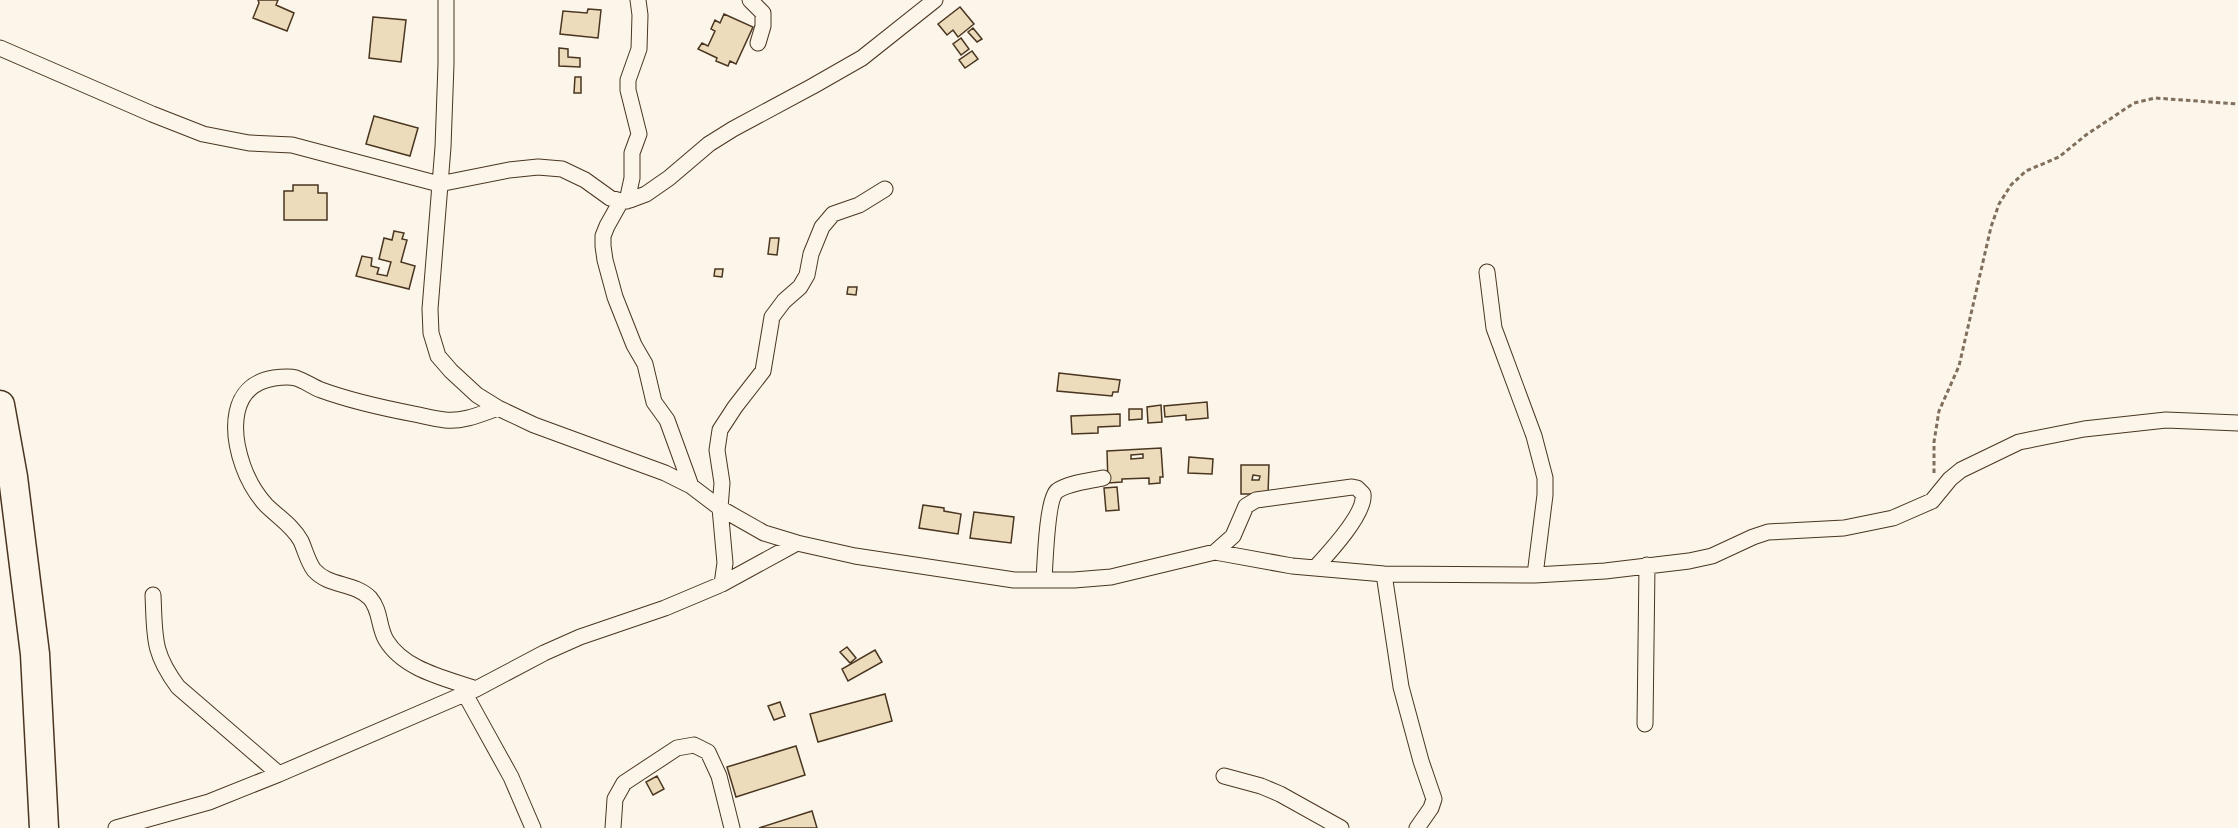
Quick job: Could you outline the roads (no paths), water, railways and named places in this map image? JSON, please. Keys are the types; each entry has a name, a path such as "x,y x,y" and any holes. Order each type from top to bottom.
{"highway":[{"path":"0,405 13,477 35,654 44,828"}],"street":[{"path":"446,0 443,147 431,269 431,333 438,356 477,395 498,408 534,425 665,473 691,486 720,508 764,533 797,543 855,556 1014,580 1111,577 1215,552 1315,568 1384,574 1535,575 1605,571 1712,556 1768,532 1844,528 1893,518 1932,501 1950,479 1961,470 2019,442 2040,437 2084,429 2166,420 2238,423"},
{"path":"638,0 639,49 628,80 628,90 639,134 632,153 632,178 624,201 607,226 603,236 603,246 615,297 634,345 645,363 654,402 667,420 691,486"},
{"path":"750,0 763,13 763,26 758,43"},
{"path":"0,48 203,134 249,143 292,145 439,184 509,170 538,167 562,169 585,180 610,198 624,201 646,194 709,144 733,129 862,58 935,0"},
{"path":"722,584 725,563 720,508 722,483 717,450 720,430 763,371 772,317 784,301 801,287 822,226 833,214 859,205 885,189"},
{"path":"1487,272 1494,328 1534,436 1545,478 1535,575"},
{"path":"498,408 478,415 446,420 349,399 296,378 283,377 264,380 252,386 242,395 238,405 238,444 243,466 255,490 299,538 312,568 324,579 348,585 368,597 376,607 387,641 412,665 470,692 533,828"},
{"path":"1044,580 1048,521 1053,495 1059,489 1103,478"},
{"path":"1215,552 1233,536 1243,512 1250,503 1262,498 1357,488 1364,494 1362,504 1340,541 1315,568"},
{"path":"117,828 208,801 279,774 470,692 580,637 614,623 665,608 722,584 797,543"},
{"path":"1645,724 1647,565"},
{"path":"1384,574 1401,687 1434,799 1431,808 1417,828"},
{"path":"153,595 157,652 165,670 178,687 279,774"},
{"path":"613,828 615,799 624,783 677,748 694,745 708,752 719,776 732,828"},
{"path":"1224,776 1261,786 1280,794 1341,828"}]}
